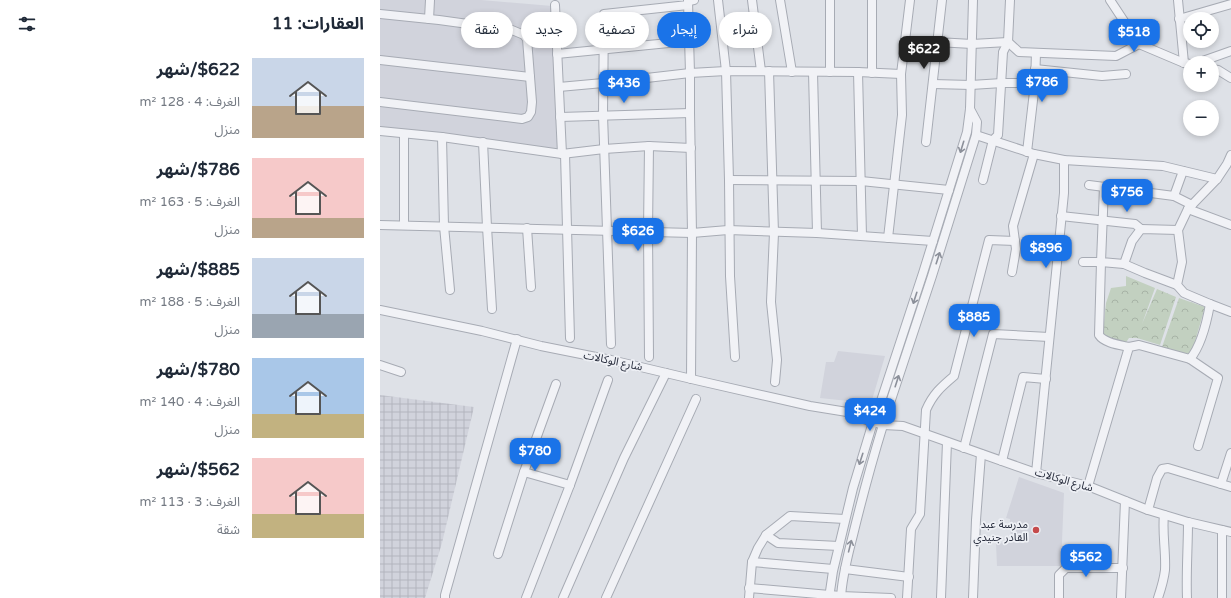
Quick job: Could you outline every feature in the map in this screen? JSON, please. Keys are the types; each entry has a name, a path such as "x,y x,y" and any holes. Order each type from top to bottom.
{"street":[{"path":"429,19 430,0"},
{"path":"718,0 726,71 729,180 728,230 735,357"},
{"path":"752,0 765,71 772,179 774,233 771,302 777,360 776,382"},
{"path":"780,0 792,72"},
{"path":"830,0 830,72"},
{"path":"872,0 872,73"},
{"path":"888,238 902,115 901,74 910,0"},
{"path":"926,142 942,0"},
{"path":"829,597 833,569 856,474 950,190 967,132 970,109 973,0"},
{"path":"983,180 993,140 998,135 1003,52 1008,42 1010,0"},
{"path":"1110,0 1139,44 1183,62"},
{"path":"1178,0 1179,19 1186,56"},
{"path":"610,344 603,115 604,14 690,2 690,12"},
{"path":"1179,19 1231,4"},
{"path":"555,5 560,117 564,154 570,338"},
{"path":"380,14 512,30 524,35 527,39 532,102 531,112 528,117 522,119 380,102"},
{"path":"937,42 972,44 1008,42 1020,52 1116,56 1139,44"},
{"path":"557,54 657,44"},
{"path":"689,48 692,233 691,379"},
{"path":"1217,56 1231,51"},
{"path":"1012,272 1016,249 1013,226 1030,153 1036,53"},
{"path":"380,60 530,77"},
{"path":"1035,70 1102,76 1126,74"},
{"path":"559,86 603,83 690,73 726,71 858,72 901,74"},
{"path":"1219,71 1231,78"},
{"path":"813,72 817,233"},
{"path":"858,72 862,236"},
{"path":"933,84 971,85 1034,83"},
{"path":"841,597 845,569 868,473 976,135 977,122 970,109"},
{"path":"560,117 690,113"},
{"path":"380,131 483,142 564,154 604,149 649,146 690,148"},
{"path":"404,134 404,225"},
{"path":"976,135 1030,153 1064,160 1163,166 1217,179"},
{"path":"442,137 444,226 450,290"},
{"path":"483,142 492,309"},
{"path":"649,146 649,357"},
{"path":"1176,285 1182,262 1178,230 1190,207 1229,164 1231,155"},
{"path":"1036,473 1064,194 1064,160"},
{"path":"1174,196 1183,171"},
{"path":"729,180 772,179 861,181 950,190"},
{"path":"1089,185 1174,196 1190,207 1231,225"},
{"path":"1104,187 1099,335 1102,338 1129,347 1138,345 1190,359 1218,378 1198,446"},
{"path":"1061,216 1135,224 1141,229 1178,230"},
{"path":"380,224 692,233 728,230 774,233 817,233 933,241"},
{"path":"527,228 531,287"},
{"path":"1124,264 1132,241 1141,229"},
{"path":"907,598 911,529 920,514 926,410 937,391 954,376 989,240 1015,241"},
{"path":"1083,262 1124,264 1176,285 1184,293 1231,312"},
{"path":"923,273 932,276"},
{"path":"1190,359 1194,354 1207,319 1210,304"},
{"name":"شارع الوكالات","path":"380,310 517,339 541,346 810,406 847,412 857,417 874,419 884,422 890,426 897,425 925,434 1036,473 1088,486 1148,510 1188,522 1231,532"},
{"path":"964,448 993,334 1049,337"},
{"path":"445,598 517,339"},
{"path":"1088,486 1129,347"},
{"path":"380,365 401,372"},
{"path":"563,598 624,458 666,373"},
{"path":"1002,461 1023,377 1046,378"},
{"path":"526,598 570,485 608,380"},
{"path":"498,554 524,472 556,384"},
{"path":"606,598 696,399"},
{"path":"941,598 947,442"},
{"path":"1221,484 1231,453"},
{"path":"972,598 981,454"},
{"path":"1148,510 1157,478 1162,469 1168,468 1231,487"},
{"path":"524,472 570,485"},
{"path":"1121,598 1125,501"},
{"path":"1158,598 1165,572 1163,528 1164,515"},
{"path":"749,598 752,562 766,536 790,516 845,519"},
{"path":"1187,598 1186,582 1188,522"},
{"path":"1222,530 1222,598"},
{"path":"766,536 778,543 839,546"},
{"path":"752,562 833,569"},
{"path":"1059,598 1059,575 1066,568 1123,568"},
{"path":"845,569 909,577"},
{"path":"749,588 779,594 829,597 891,598"}],"shaded area":[{"path":"380,0 481,0 552,6 552,12 521,12 521,48 554,48 560,150 380,129"},
{"path":"838,351 885,356 872,400 867,403 820,398 826,362 834,362"},
{"path":"380,395 474,407 442,543 425,598 380,598"},
{"name":"مدرسة عبد القادر جنيدي","path":"1019,477 1064,493 1061,566 997,566 996,544 1011,540 1010,519 1006,518"}],"green space":[{"path":"1126,276 1155,288 1142,324 1157,289 1176,297 1160,345 1137,338 1129,338 1125,344 1104,336 1106,303 1111,288 1126,286"},
{"path":"1179,298 1205,307 1192,352 1186,354 1162,347"}],"place":[{"name":"مدرسة عبد القادر جنيدي","path":"1036,530"}]}
